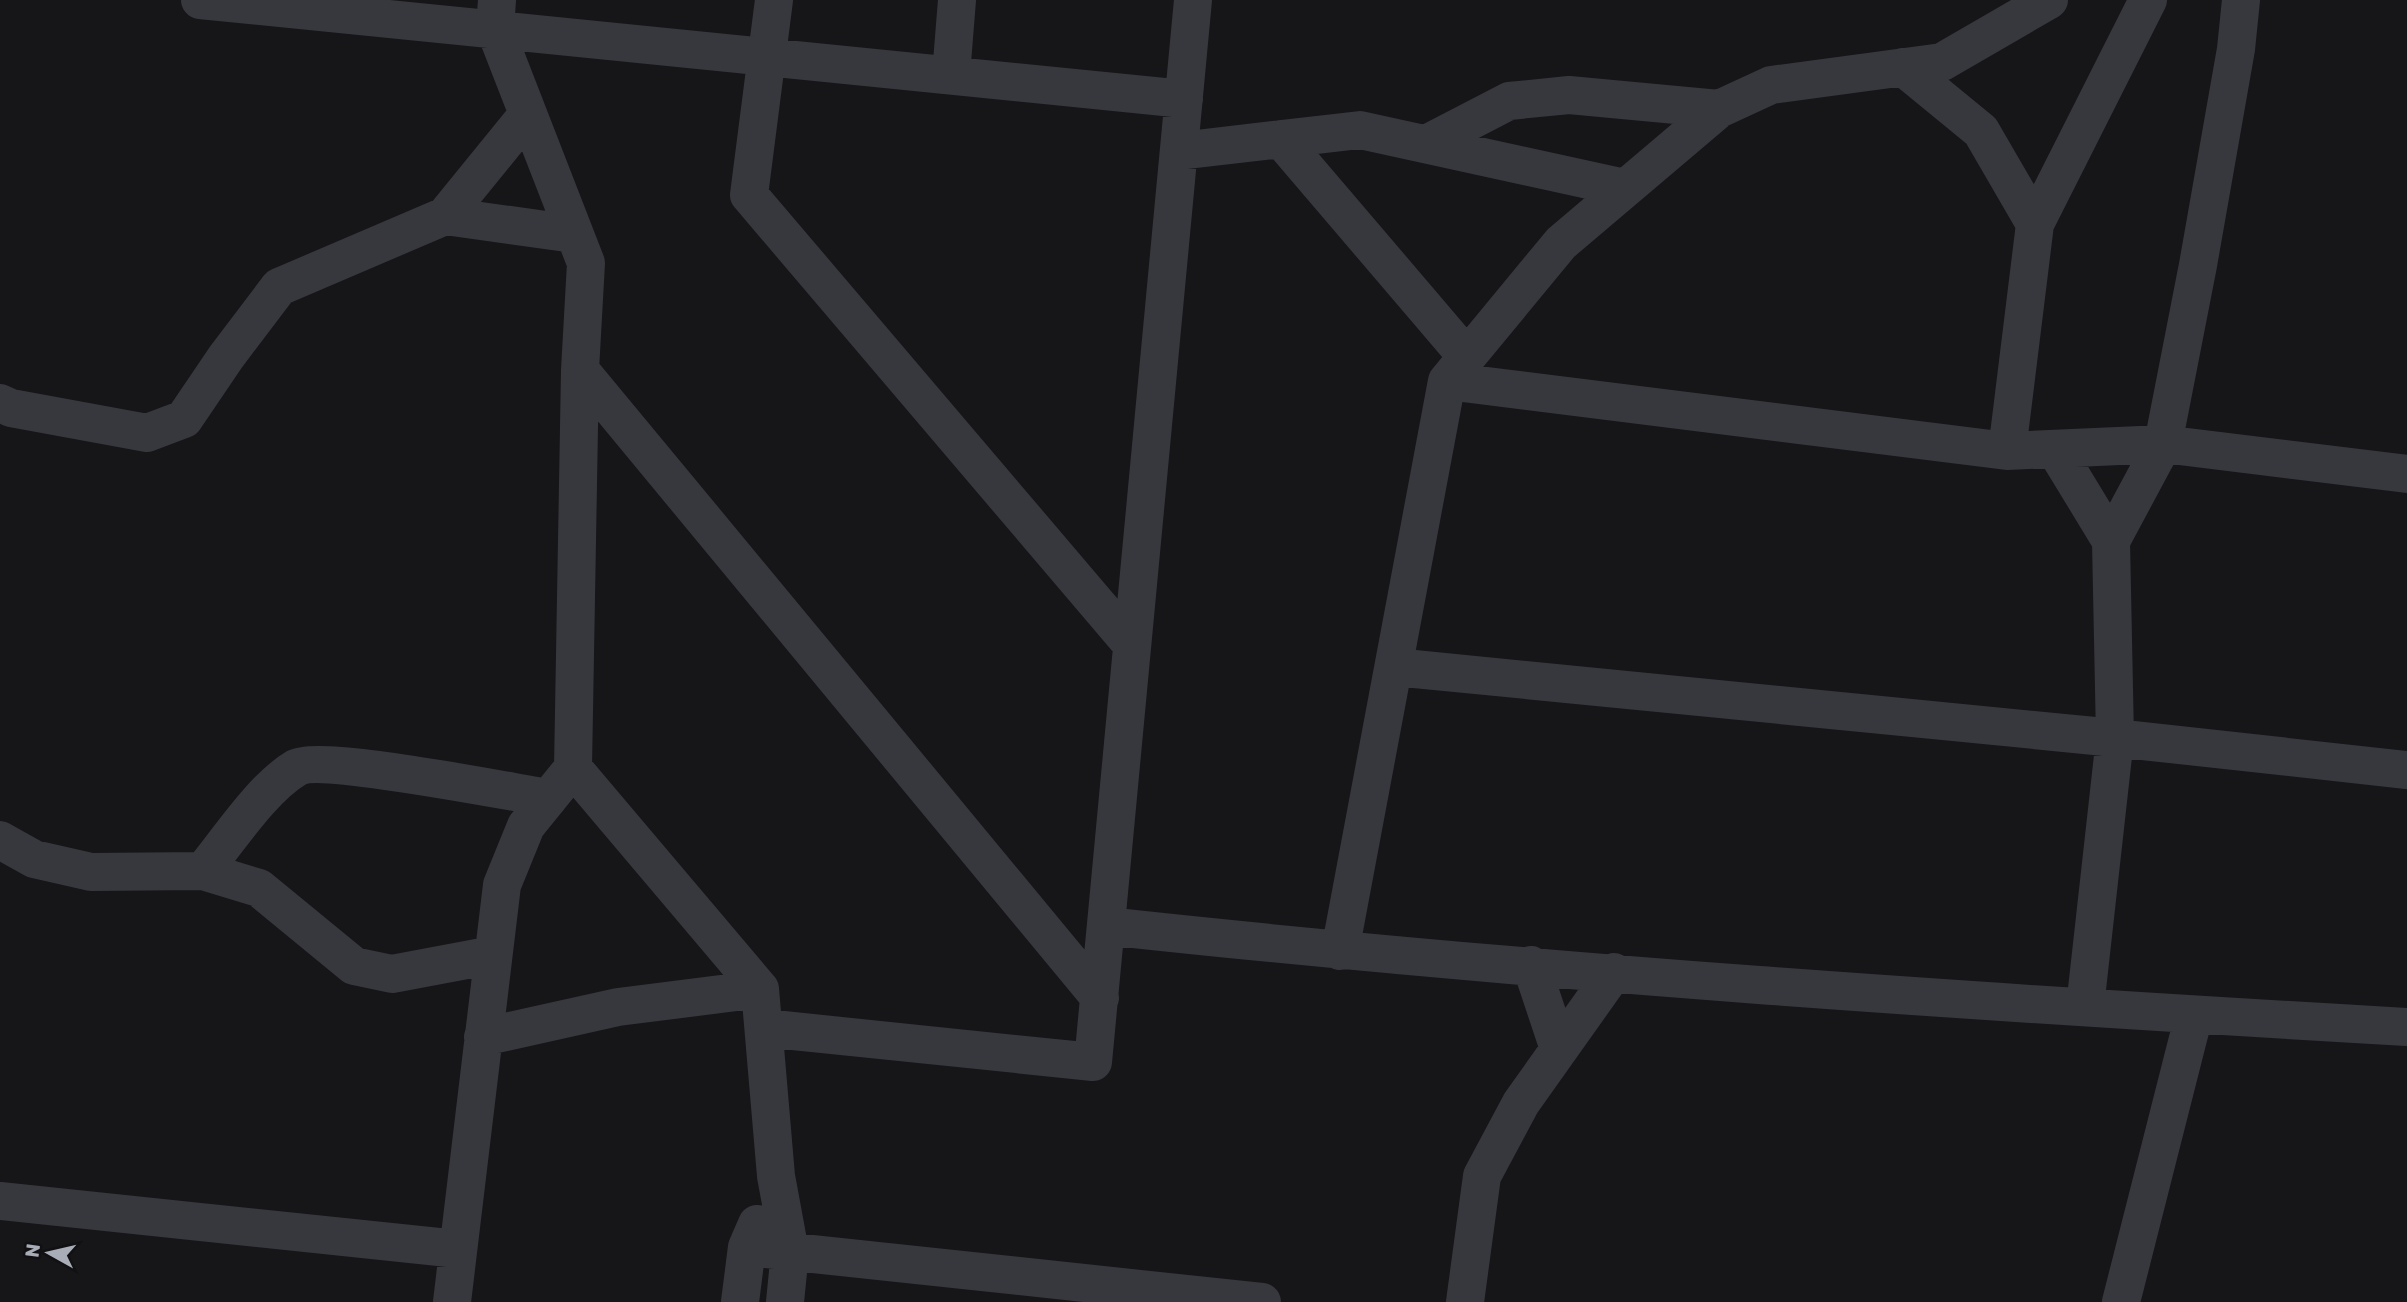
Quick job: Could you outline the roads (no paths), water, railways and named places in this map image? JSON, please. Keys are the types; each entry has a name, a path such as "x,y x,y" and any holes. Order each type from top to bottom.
{"street":[{"path":"200,0 496,15 769,57 1184,99"},
{"path":"774,0 769,57 749,195 1132,645"},
{"path":"951,75 957,0"},
{"path":"764,1028 1093,1062 1193,0"},
{"path":"1340,951 1394,667 1457,369 1561,243 1719,109 1771,85 1942,62 2049,0"},
{"path":"2007,451 2035,225 2148,0"},
{"path":"2085,1007 2115,738 2111,541 2163,444 2201,252 2236,50 2241,0"},
{"path":"452,1302 502,884 526,826 573,768 580,370 586,263 528,114 496,15"},
{"path":"1903,67 1981,131 2035,225"},
{"path":"1426,144 1509,101 1569,95 1719,109"},
{"path":"0,403 11,408 147,433 184,419 226,357 279,287 445,216 528,114"},
{"path":"1179,151 1360,130 1625,188"},
{"path":"1281,139 1457,369 2007,451 2163,444 2407,474"},
{"path":"445,216 574,234"},
{"path":"580,370 1100,998"},
{"path":"2055,449 2111,541"},
{"path":"1394,667 2115,738 2407,770"},
{"path":"203,871 268,794 297,767 334,765 549,798"},
{"path":"573,768 760,989 776,1176 790,1252 785,1302"},
{"path":"0,840 34,859 91,872 203,871 259,888 354,966 392,974 493,955"},
{"path":"1106,926 1340,951 2194,1015 2407,1027"},
{"path":"1531,965 1559,1049"},
{"path":"1465,1302 1482,1176 1521,1103 1614,972"},
{"path":"484,1037 618,1007 760,989"},
{"path":"2121,1302 2194,1015"},
{"path":"740,1302 747,1247 776,1176"},
{"path":"0,1201 458,1249"},
{"path":"747,1247 1262,1302"}]}
